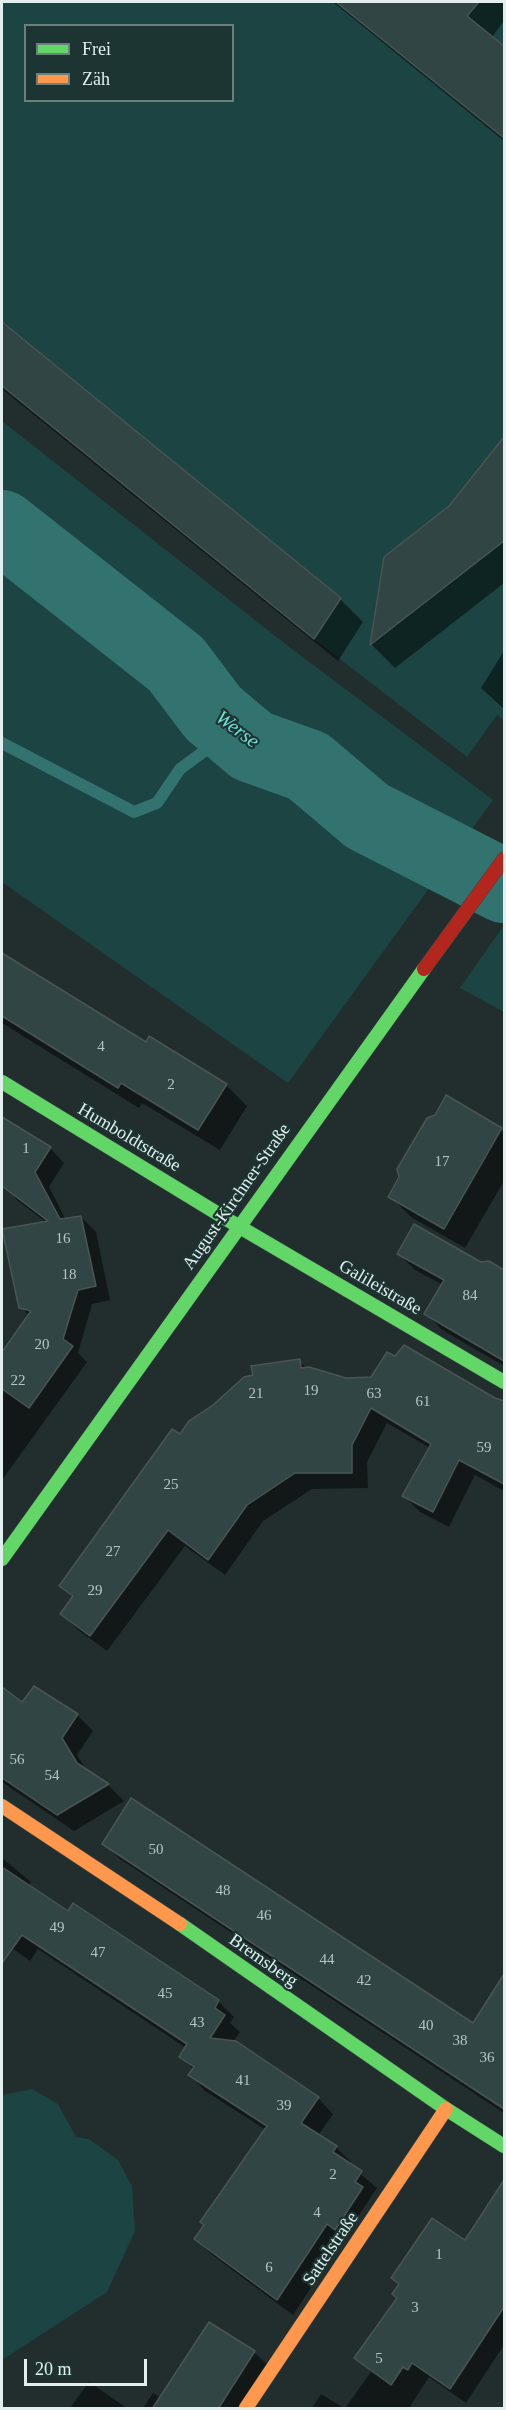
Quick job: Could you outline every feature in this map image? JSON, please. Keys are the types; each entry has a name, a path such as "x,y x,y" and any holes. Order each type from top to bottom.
{"street":[{"name":"August-Kirchner-Straße","path":"2,1559 238,1226 504,859"},
{"name":"Humboldtstraße","path":"2,1082 238,1226"},
{"name":"Galileistraße","path":"238,1226 504,1382"},
{"name":"Bremsberg","path":"2,1806 166,1915 446,2109 504,2146"},
{"name":"Sattelstraße","path":"246,2409 446,2109"}],"shaded area":[{"path":"2,2 504,2 504,720 497,715 467,757 314,639 2,386"},
{"path":"2,421 288,646 493,800 288,1083 2,882"},
{"path":"504,925 504,1012 460,988"},
{"path":"32,2089 58,2104 76,2137 89,2139 118,2160 132,2186 135,2231 107,2292 2,2360 2,2095"}],"building":[{"path":"336,2 479,2 467,16 504,46 504,138"},
{"path":"2,322 341,598 314,639 2,386"},
{"path":"504,437 504,541 370,645 384,557 449,506"},
{"path":"2,953 146,1042 149,1036 227,1084 198,1130 121,1083 118,1088 2,1016"},
{"path":"446,1095 502,1128 444,1229 388,1197 399,1177 397,1169 427,1118 435,1115"},
{"path":"2,1117 51,1147 35,1172 60,1219 81,1216 96,1286 78,1290 63,1339 73,1346 29,1408 2,1389 2,1352 31,1311 19,1308 2,1229 48,1221 2,1186"},
{"path":"414,1224 481,1262 489,1261 504,1270 504,1361 424,1314 444,1280 397,1254"},
{"path":"404,1345 504,1401 504,1484 459,1460 433,1512 402,1496 431,1444 371,1408 352,1445 352,1473 295,1473 247,1505 208,1560 168,1530 90,1636 60,1614 73,1596 59,1586 172,1429 180,1434 189,1421 213,1405 244,1377 253,1375 251,1366 300,1359 301,1368 309,1367 346,1378 371,1377 387,1352 395,1356"},
{"path":"34,1686 78,1714 62,1738 77,1763 109,1784 57,1815 2,1778 2,1687 22,1702"},
{"path":"131,1798 473,2023 504,1974 504,2109 102,1844"},
{"path":"2,1867 68,1911 73,1903 219,2000 215,2008 225,2015 210,2038 236,2041 319,2097 301,2123 337,2146 333,2152 362,2171 355,2182 363,2187 335,2230 327,2224 277,2300 194,2239 204,2225 200,2222 267,2126 188,2075 194,2067 179,2057 187,2044 22,1935 2,1963"},
{"path":"504,2180 504,2307 450,2389 412,2363 408,2370 403,2367 391,2385 354,2358 397,2298 392,2294 399,2284 391,2278 432,2218 465,2240"},
{"path":"209,2322 255,2351 218,2409 152,2409"}],"waterway":[{"name":"Werse","path":"2,527 176,664 213,713 252,746 308,766 367,816 504,886"},
{"path":"2,743 134,812 157,803 180,769 233,730"}],"traffic: fast":[{"path":"2,1559 424,969"},
{"path":"2,1082 238,1226 504,1382"},
{"path":"180,1924 446,2109 504,2146"}],"traffic: slow":[{"path":"2,1806 180,1924"},
{"path":"246,2408 446,2109"}],"traffic: jam":[{"path":"424,969 504,859"}]}
